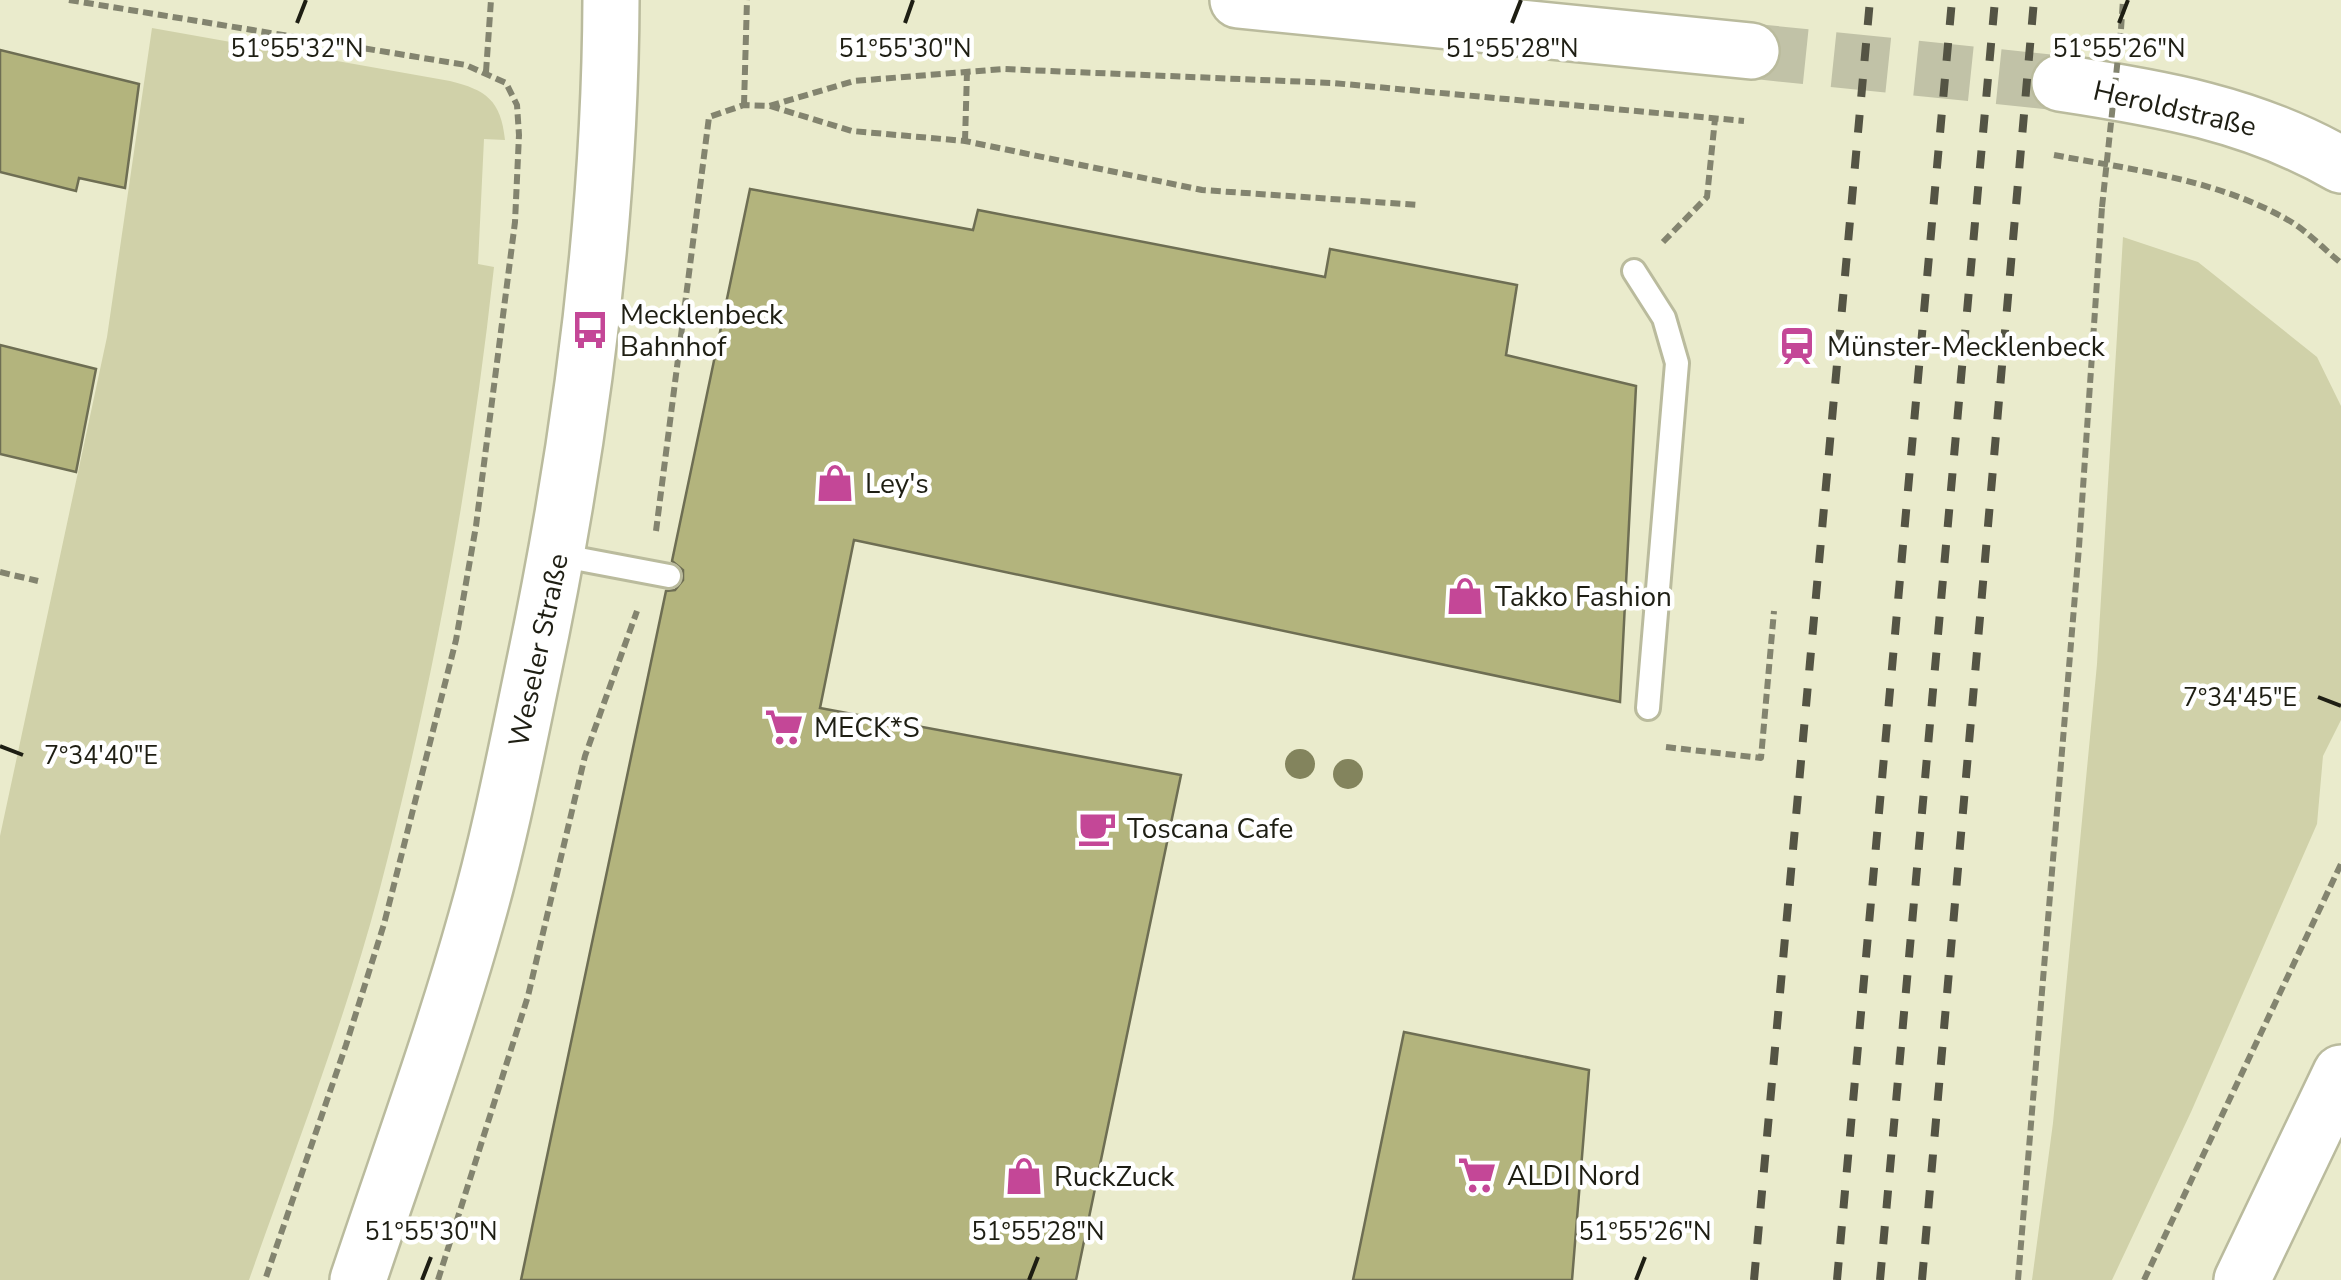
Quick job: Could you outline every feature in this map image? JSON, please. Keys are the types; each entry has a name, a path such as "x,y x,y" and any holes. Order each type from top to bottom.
{"main road":[{"name":"Weseler Straße","path":"358,1280 476,922 558,555 576,444 597,255 610,112 611,0"},
{"path":"1238,0 1752,52"},
{"name":"Heroldstraße","path":"2060,84 2208,109 2268,128 2341,165"},
{"path":"2242,1280 2341,1073"}],"lane":[{"path":"1634,271 1664,318 1677,362 1648,708"},
{"path":"558,555 660,573"}],"path":[{"path":"69,0 447,62 486,72 506,83 517,105 514,222 476,526 456,640 384,924 265,1280"},
{"path":"486,72 491,0"},
{"path":"744,105 747,0"},
{"path":"2018,1280 2079,547 2102,207 2123,0"},
{"path":"769,106 854,81 1003,69 1333,83 1744,120"},
{"path":"966,72 966,141"},
{"path":"438,1280 528,996 585,756 660,573 709,117 744,105 769,106 852,131 966,141 1202,190 1420,205"},
{"path":"1634,271 1706,197 1715,119"},
{"path":"2054,155 2149,172 2233,194 2294,224 2341,263"},
{"path":"0,572 38,581"},
{"path":"1664,746 1761,758 1774,610"},
{"path":"2144,1280 2341,864"}],"green space":[{"path":"152,28 450,81 473,88 490,99 500,115 505,140 484,139 478,264 494,267 485,346 462,503 399,815 334,1039 249,1280 0,1280 0,836 107,337"},
{"path":"2123,237 2198,262 2317,357 2341,406 2341,720 2323,756 2317,824 2191,1112 2112,1280 2032,1280 2053,1123 2097,664"}],"building":[{"path":"0,50 139,84 125,188 79,178 76,191 0,172"},
{"name":"MECK*S","path":"750,189 973,230 978,210 1325,277 1330,249 1517,285 1506,355 1636,386 1620,702 854,540 820,708 1181,775 1076,1280 521,1280 666,591 675,590 683,580 683,570 672,561"},
{"path":"0,345 96,369 76,472 0,454"},
{"name":"ALDI Nord","path":"1404,1032 1589,1070 1572,1280 1353,1280"}],"tunnel":[{"path":"1751,51 2060,83"}],"railway":[{"path":"1754,1280 1870,0"},
{"path":"1837,1280 1952,0"},
{"path":"1880,1280 1995,0"},
{"path":"1922,1280 2034,0"}],"place":[{"name":"Mecklenbeck Bahnhof","path":"590,330"},
{"name":"Münster-Mecklenbeck","path":"1797,346"},
{"name":"Ley's","path":"835,483"},
{"name":"Takko Fashion","path":"1465,596"},
{"name":"MECK*S","path":"784,727"},
{"name":"Toscana Cafe","path":"1097,828"},
{"name":"ALDI Nord","path":"1477,1175"},
{"name":"RuckZuck","path":"1024,1176"}]}
